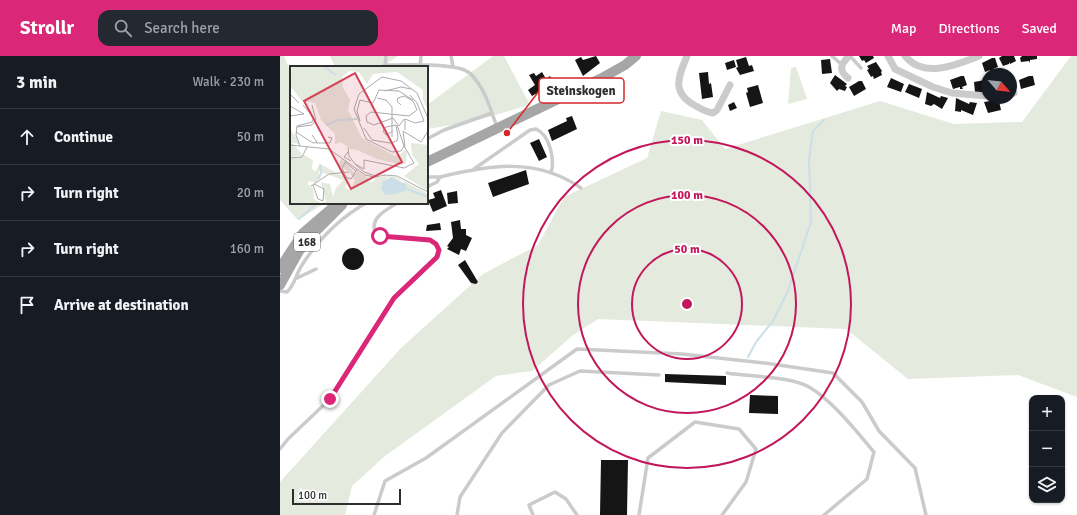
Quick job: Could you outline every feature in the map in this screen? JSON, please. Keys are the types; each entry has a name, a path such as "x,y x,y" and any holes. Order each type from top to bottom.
{"main road":[{"path":"428,162 498,130 608,75 636,56"},
{"name":"168","path":"280,268 303,233 331,209 344,204"},
{"name":"168","path":"280,285 299,251 316,231 344,204"}],"street":[{"path":"687,56 679,74 678,82 682,95 689,102 713,113 717,110 730,85"},
{"path":"848,78 843,74 841,64 850,56"},
{"path":"888,56 894,69 933,87 952,93 981,95"},
{"path":"905,56 915,64 934,69 945,68 979,56"}],"lane":[{"path":"386,56 384,66 420,66 421,56"},
{"path":"451,56 453,67"},
{"path":"832,56 841,64"},
{"path":"850,56 861,68"},
{"path":"428,66 453,67 465,70 475,79 492,113 498,130"},
{"path":"428,138 444,130 492,113"},
{"path":"473,170 530,130 536,129 544,135 552,156 554,165 552,173"},
{"path":"428,177 440,177 473,170 521,166 552,173 581,188"},
{"path":"428,187 437,182 440,177"},
{"path":"280,291 287,292 292,288 300,267 319,242 343,219 365,204"},
{"path":"280,449 330,399 394,298 437,257 439,250 436,244 430,240 380,236 375,232 373,227 376,220 396,204"},
{"path":"295,279 316,269"},
{"path":"374,515 385,481 426,458 578,349 682,354 765,363 833,373 862,402 879,431 915,468 926,515"},
{"path":"457,515 460,496 502,433 549,385 580,370 659,375"},
{"path":"727,373 777,378 809,386 840,412 874,452 867,479 824,515"},
{"path":"639,515 648,458 695,422 739,429 756,449 746,482 722,515"},
{"path":"533,515 529,505 555,492 566,498 577,515"}],"shaded area":[{"path":"280,56 284,56 290,71 290,204 323,204 298,220 280,200"},
{"path":"330,56 398,56 383,66 335,66"},
{"path":"493,56 504,56 530,105 471,122 428,129 428,104"},
{"path":"1071,56 1077,56 1077,397 1018,375 908,379 846,329 598,319 572,336 532,371 496,376 385,456 352,486 345,515 280,515 280,482 401,348 483,274 538,245 564,197 647,158 661,111 702,120 725,149 880,101 954,124 1022,122"},
{"path":"796,67 807,99 788,104 791,68"}],"building":[{"path":"596,56 600,63 583,76 575,60 581,57 583,60"},
{"path":"859,56 873,56 874,58 866,63 864,60 862,61"},
{"path":"1002,56 1014,56 1016,61 1010,64 1009,62 1009,64 1003,66 999,58"},
{"path":"1022,56 1037,56 1037,59 1030,60 1030,63 1029,61 1021,62 1020,58"},
{"path":"746,57 749,66 752,65 754,71 740,75 736,68 738,67 736,60"},
{"path":"995,58 998,67 984,68 982,63"},
{"path":"830,59 832,73 822,74 821,60"},
{"path":"734,60 736,67 727,70 725,63"},
{"path":"876,62 882,71 882,75 874,79 867,70 869,69 867,66"},
{"path":"542,72 546,79 550,76 554,83 532,96 528,90 535,85 529,75 534,73 536,76"},
{"path":"708,72 709,84 711,83 713,97 702,99 699,73"},
{"path":"835,75 847,84 845,86 847,87 845,91 839,89 837,91 830,83"},
{"path":"964,76 967,85 962,87 963,89 960,89 960,87 953,89 950,80"},
{"path":"1033,76 1035,85 1021,89 1019,80"},
{"path":"891,78 904,84 901,92 887,87"},
{"path":"859,81 862,81 866,89 854,96 849,87"},
{"path":"981,81 981,92 975,92 974,82"},
{"path":"909,84 922,89 919,98 905,92"},
{"path":"758,85 763,103 750,107 746,93 748,92 747,88"},
{"path":"927,92 940,98 941,96 948,98 942,109 934,104 931,106 925,104"},
{"path":"956,98 969,104 970,102 977,103 973,115 961,110 961,112 955,111"},
{"path":"734,102 737,108 730,111 728,105"},
{"path":"985,104 1000,104 1001,110 988,113"},
{"path":"572,116 577,129 552,141 548,130 567,121 566,118"},
{"path":"539,139 547,157 539,161 530,143"},
{"path":"526,170 529,184 493,197 488,183"},
{"path":"441,190 447,206 433,212 428,200 435,198 433,193"},
{"path":"457,191 458,203 448,204 447,193"},
{"path":"460,220 461,229 466,229 466,235 472,238 466,251 461,249 459,255 447,249 449,247 447,246 453,238 451,222"},
{"path":"440,223 441,230 426,231 427,225"},
{"path":"353,248 361,251 364,259 361,267 353,270 345,267 342,259 345,251"},
{"path":"465,260 478,282 476,284 471,283 458,265"},
{"path":"665,374 726,376 726,385 665,382"},
{"path":"750,395 778,396 778,414 749,413"},
{"path":"601,460 628,460 627,515 600,515"}],"waterway":[{"path":"748,357 756,342 773,321 788,291 811,222 809,160 813,131 824,120"},
{"path":"299,219 316,204"}],"place":[{"name":"Steinskogen","path":"507,133"}],"route":[{"path":"330,399 394,298 405,286 434,262 437,257 439,250 436,244 430,240 380,236"}]}
